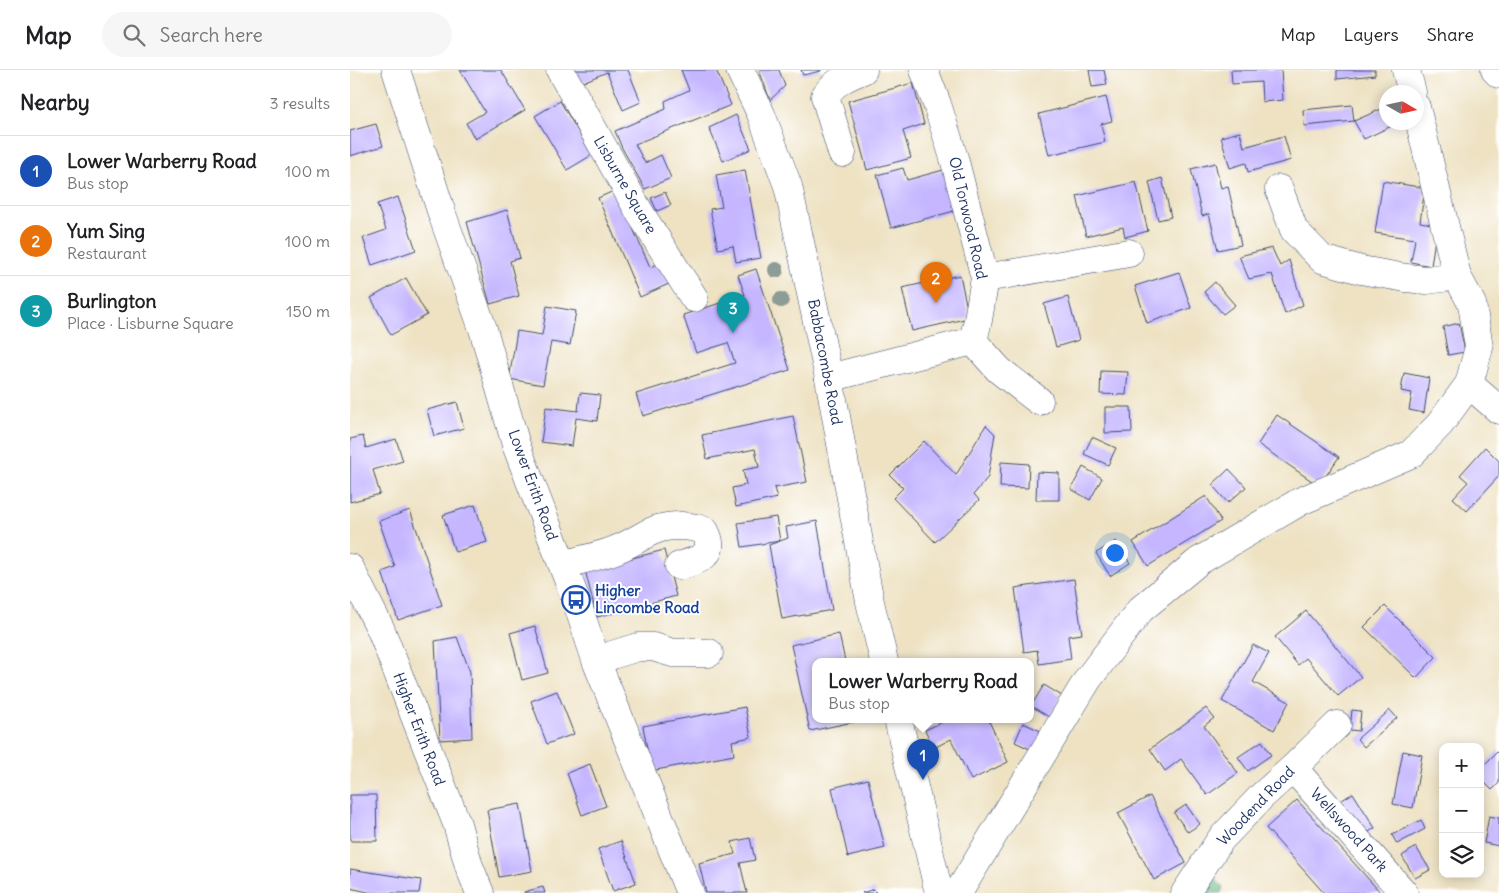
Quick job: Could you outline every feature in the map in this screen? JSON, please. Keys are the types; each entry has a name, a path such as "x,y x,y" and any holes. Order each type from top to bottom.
{"street":[{"name":"Lower Erith Road","path":"396,70 442,214 483,329 516,445 563,565 597,663 690,893"},
{"name":"Lisburne Square","path":"560,70 640,213 694,298"},
{"name":"Babbacombe Road","path":"740,70 761,114 788,186 829,378 870,602 883,658"},
{"path":"842,154 825,96 829,90 844,78 863,70"},
{"name":"Old Torwood Road","path":"924,70 954,158 985,278 973,340"},
{"path":"1406,70 1410,85"},
{"path":"1496,70 1499,74"},
{"path":"958,893 1088,679 1140,610 1199,561 1301,501 1411,454 1440,424 1469,384 1479,347 1487,333 1457,276 1422,130"},
{"path":"1279,189 1294,230 1322,259 1360,270 1406,278 1427,280 1457,276"},
{"path":"985,278 1129,253"},
{"path":"829,378 973,340 999,370 1039,401"},
{"path":"1469,384 1499,410"},
{"path":"563,565 622,548 658,528 685,526 700,528 705,531 709,542 706,554 701,558 679,566"},
{"name":"Higher Erith Road","path":"350,568 381,630 457,824 469,866 480,893"},
{"path":"597,663 612,655 638,647 653,647 673,653 709,653"},
{"path":"899,723 939,893"},
{"name":"Woodend Road","path":"1185,893 1221,838 1262,796 1337,726"},
{"name":"Wellswood Park","path":"1293,768 1404,893"}],"green space":[{"path":"1213,876 1223,888 1221,893 1204,893"}],"building":[{"path":"460,70 501,70 525,110 475,139 466,123 485,112"},
{"path":"570,70 628,70 641,102 623,110 607,72 576,85"},
{"path":"681,70 716,70 731,105 635,144 645,163 661,155 671,178 645,189 622,148 615,131 666,109 665,101 689,90"},
{"path":"759,70 779,70 785,86 770,100"},
{"path":"801,70 821,70 821,71 803,75"},
{"path":"1089,70 1104,70 1107,85 1092,87"},
{"path":"1231,70 1281,70 1283,100 1262,102 1261,82 1232,84"},
{"path":"1337,70 1375,70 1375,75 1337,79"},
{"path":"913,83 924,124 903,131 911,158 867,170 848,101"},
{"path":"1106,97 1112,121 1101,124 1105,142 1049,155 1039,114"},
{"path":"560,101 592,155 567,170 535,116"},
{"path":"1352,105 1354,121 1304,126 1303,110"},
{"path":"1379,110 1379,130 1383,130 1364,139 1354,121"},
{"path":"736,115 751,149 723,161 709,128"},
{"path":"376,124 383,146 350,156 350,131"},
{"path":"1240,132 1244,147 1284,136 1291,160 1248,172 1246,163 1230,168 1221,137"},
{"path":"1215,163 1221,188 1228,186 1241,245 1218,250 1209,214 1202,216 1191,169"},
{"path":"903,168 907,180 947,169 958,210 891,228 877,175"},
{"path":"745,170 761,258 736,262 733,246 718,249 710,209 722,207 716,175"},
{"path":"1162,178 1171,217 1158,220 1149,182"},
{"path":"1383,181 1425,188 1420,222 1437,225 1431,266 1411,262 1415,239 1375,233"},
{"path":"1136,182 1148,231 1125,237 1123,227 1086,236 1077,196"},
{"path":"616,190 650,267 663,262 671,283 640,297 598,198"},
{"path":"665,192 671,205 657,211 651,198"},
{"path":"398,197 416,250 372,265 363,238 386,230 377,204"},
{"path":"507,210 520,258 510,261 519,296 490,304 467,222"},
{"path":"1272,248 1280,266 1289,260 1303,305 1285,314 1272,274 1249,279 1239,256"},
{"path":"756,269 790,370 643,416 636,394 735,363 728,343 696,353 683,315 745,295 738,275"},
{"path":"1179,272 1191,308 1147,323 1135,286"},
{"path":"960,275 969,318 912,331 902,288"},
{"path":"406,278 427,315 391,335 371,298"},
{"path":"1215,282 1235,305 1223,314 1204,292"},
{"path":"1068,297 1079,340 1056,347 1044,304"},
{"path":"547,306 576,311 570,345 551,342 543,385 509,379 517,331 542,335"},
{"path":"1459,323 1465,352 1448,355 1443,327"},
{"path":"1101,371 1128,372 1126,395 1100,394"},
{"path":"1404,373 1429,378 1424,413 1409,410 1412,393 1401,391"},
{"path":"580,393 600,395 597,421 576,418 572,446 541,442 546,407 578,411"},
{"path":"457,402 464,428 434,436 427,410"},
{"path":"1105,407 1131,407 1132,432 1105,433"},
{"path":"1277,415 1339,457 1319,486 1258,444"},
{"path":"793,416 807,482 774,488 777,498 736,507 732,488 746,485 743,470 759,467 755,449 707,459 702,435"},
{"path":"986,425 995,434 988,477 974,494 979,500 935,542 893,498 903,488 890,475 924,441 956,475"},
{"path":"363,436 366,448 396,439 403,461 373,470 380,494 350,502 350,439"},
{"path":"1092,437 1116,448 1108,465 1084,454"},
{"path":"1485,447 1499,461 1499,476 1467,511 1453,498 1468,482 1460,475"},
{"path":"1001,462 1029,464 1028,488 1000,487"},
{"path":"1083,467 1102,478 1090,500 1071,489"},
{"path":"1229,469 1246,487 1228,503 1212,485"},
{"path":"1037,472 1059,473 1059,500 1036,500"},
{"path":"1206,496 1221,521 1148,566 1133,542"},
{"path":"475,505 487,542 455,552 443,515"},
{"path":"410,510 442,605 398,620 382,572 395,567 379,521"},
{"path":"776,517 780,541 742,547 738,523"},
{"path":"817,521 832,610 782,619 769,545 788,538 786,527"},
{"path":"1116,541 1130,563 1110,576 1096,553"},
{"path":"664,550 676,596 597,617 585,570"},
{"path":"1074,579 1082,634 1068,636 1071,659 1039,664 1037,650 1024,652 1015,588"},
{"path":"1385,606 1436,657 1416,678 1364,627"},
{"path":"1306,611 1361,677 1338,696 1306,658 1298,665 1275,637"},
{"path":"535,626 548,673 522,680 510,633"},
{"path":"839,634 844,658 812,658 812,723 848,723 810,731 791,645"},
{"path":"457,637 470,672 472,738 440,740 435,641"},
{"path":"1253,645 1269,653 1253,682 1289,702 1274,730 1222,701"},
{"path":"1044,685 1062,696 1049,717 1034,708 1034,701"},
{"path":"557,691 574,734 547,744 531,701"},
{"path":"745,707 751,737 732,741 734,755 651,771 643,726"},
{"path":"1206,708 1214,718 1204,726 1238,773 1207,795 1181,759 1165,771 1150,749"},
{"path":"1352,710 1361,711 1359,731 1350,730"},
{"path":"1390,710 1397,718 1364,747 1357,739"},
{"path":"940,723 990,723 1008,762 971,780 951,739 934,748 925,730"},
{"path":"1023,723 1043,732 1034,751 1015,742"},
{"path":"1262,741 1271,755 1248,771 1238,757"},
{"path":"1499,750 1499,783 1492,790 1484,782 1484,765"},
{"path":"1403,751 1422,755 1413,808 1393,804"},
{"path":"590,764 606,806 582,815 567,773"},
{"path":"868,779 885,848 848,857 832,788"},
{"path":"1353,793 1375,828 1358,839 1336,804"},
{"path":"350,795 376,795 377,841 350,841"},
{"path":"1150,796 1186,863 1154,880 1118,813"},
{"path":"1297,800 1381,893 1324,893 1266,828"},
{"path":"520,804 532,871 499,877 487,810"},
{"path":"1186,805 1200,824 1188,832 1174,813"},
{"path":"1489,816 1499,818 1499,846 1484,843"},
{"path":"1421,820 1425,829 1397,844 1392,835"},
{"path":"750,838 755,860 740,863 747,893 706,893 699,863 735,854 732,842"},
{"path":"621,841 636,883 613,891 598,849"},
{"path":"1416,847 1430,870 1415,878 1402,856"},
{"path":"350,869 421,880 419,893 372,893 350,888"},
{"path":"543,887 545,893 524,893 524,892"},
{"path":"874,889 876,893 862,893"}],"place":[{"name":"Yum Sing","path":"936,303"},
{"name":"Burlington","path":"733,333"},
{"name":"Higher Lincombe Road","path":"576,600"},
{"name":"Lower Warberry Road","path":"923,780"}]}
